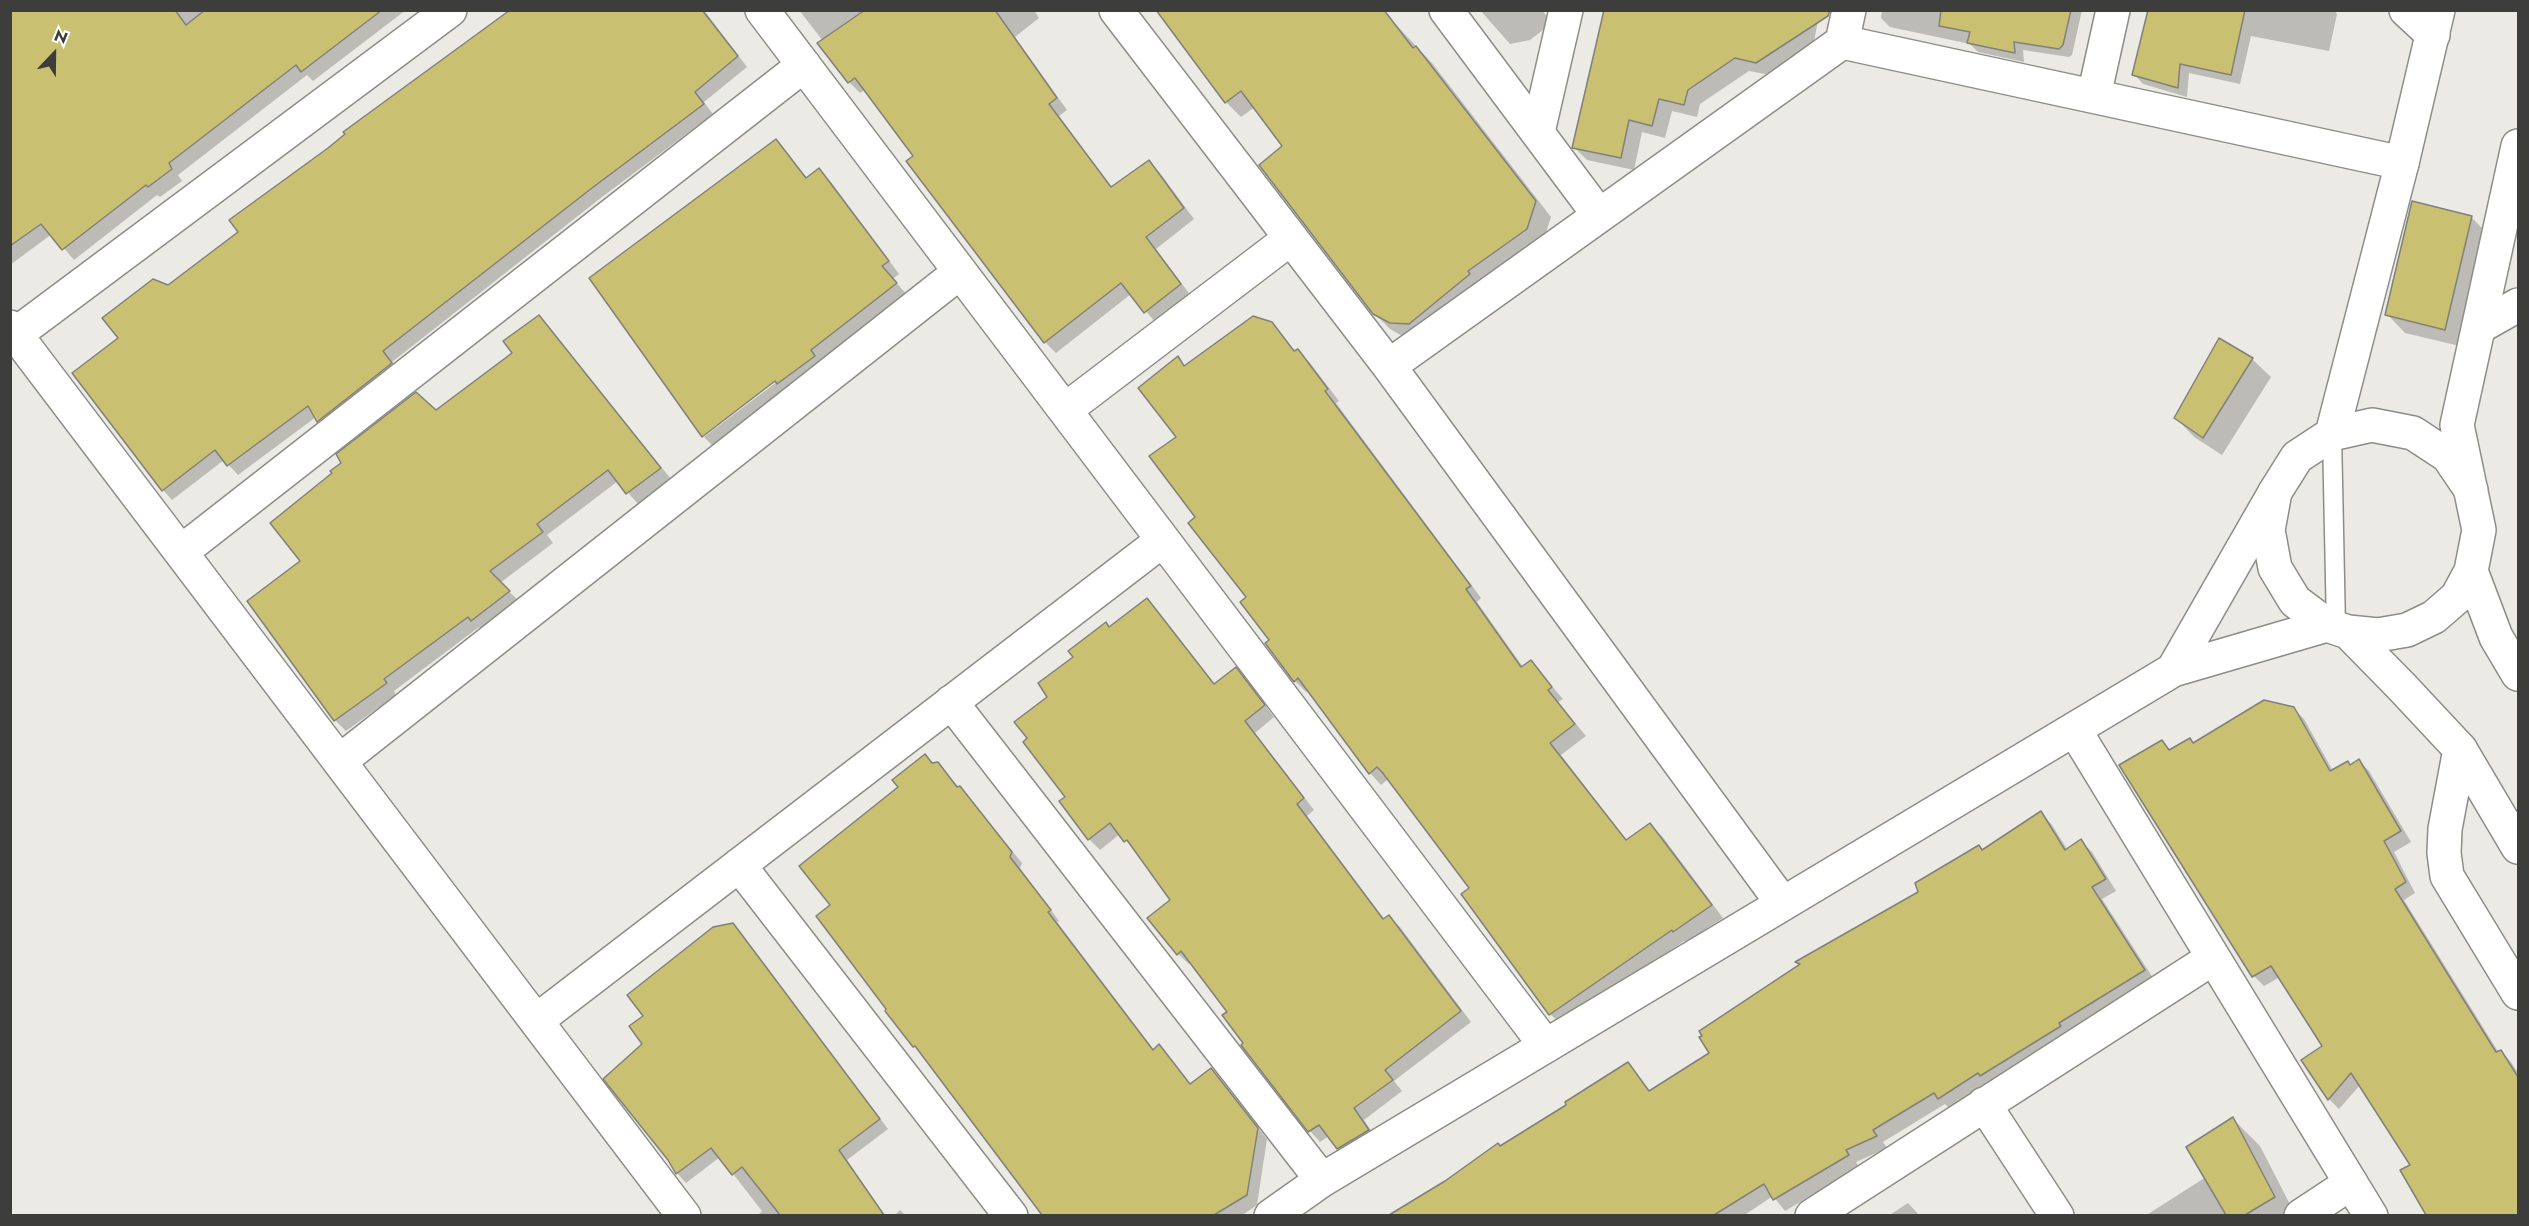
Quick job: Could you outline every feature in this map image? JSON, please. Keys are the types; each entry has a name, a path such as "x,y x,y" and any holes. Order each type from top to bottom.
{"street":[{"path":"450,10 13,331 684,1215"},
{"path":"762,10 1546,1046"},
{"path":"1116,10 1389,366 1783,904"},
{"path":"1446,10 1599,215"},
{"path":"1538,132 1566,10"},
{"path":"1389,366 1842,42 1849,10"},
{"path":"2094,96 2113,10"},
{"path":"2332,434 2436,23 2406,10"},
{"path":"1842,42 2402,163"},
{"path":"181,552 804,66"},
{"path":"1272,1215 1322,1180 2173,670 2337,629 2378,635 2407,630 2434,617 2457,597 2471,571 2480,531 2457,425 2518,146"},
{"path":"1065,410 1291,238"},
{"path":"340,761 960,272"},
{"path":"2479,327 2518,305"},
{"path":"2173,670 2297,457 2332,434 2372,425 2413,433 2448,456 2470,490"},
{"path":"2275,492 2268,530 2274,568 2295,601 2337,629 2402,687 2460,749 2518,847"},
{"path":"536,1021 1163,540"},
{"path":"2471,571 2496,637 2518,674"},
{"path":"951,702 1322,1180"},
{"path":"2074,729 2371,1215"},
{"path":"2460,749 2445,829 2444,853 2447,876 2518,993"},
{"path":"739,865 1011,1215"},
{"path":"1812,1215 2213,958"},
{"path":"1984,1104 2057,1215"},
{"path":"2301,1215 2351,1183"}],"lane":[{"path":"2332,434 2337,629"}],"building":[{"path":"10,10 175,10 186,25 205,10 382,10 301,72 296,65 169,163 172,169 148,187 146,185 62,250 41,224 10,246"},
{"path":"510,10 702,10 738,56 695,92 704,104 383,351 392,363 317,422 308,406 227,466 215,450 162,491 72,373 118,338 102,318 153,279 168,285 238,232 229,220 328,148 345,134 343,132"},
{"path":"865,10 995,10 1057,98 1049,104 1111,187 1149,160 1184,208 1146,237 1181,284 1144,313 1121,283 1044,343 906,161 913,156 855,78 848,83 817,43"},
{"path":"1156,10 1384,10 1413,48 1416,46 1536,201 1527,229 1468,271 1470,274 1409,324 1390,323 1373,314 1259,165 1282,146 1241,91 1225,103"},
{"path":"1604,10 1830,10 1828,16 1756,63 1735,58 1688,90 1684,105 1659,99 1652,126 1629,120 1621,158 1572,148"},
{"path":"1941,10 2071,10 2063,45 2059,49 2014,42 2015,53 1967,43 1970,32 1939,26"},
{"path":"2148,10 2245,10 2231,75 2180,64 2178,88 2132,75"},
{"path":"776,139 806,178 819,168 889,261 882,266 897,283 811,350 815,356 777,384 775,381 702,437 589,278"},
{"path":"2412,201 2472,216 2445,330 2385,315"},
{"path":"539,315 661,468 626,494 608,470 537,524 543,532 490,571 510,591 471,621 468,617 384,679 387,683 334,721 247,601 300,561 270,523 332,473 330,471 341,463 336,454 416,392 436,410 512,353 503,341"},
{"path":"1253,316 1272,322 1294,351 1298,349 1328,389 1325,391 1471,586 1466,589 1521,667 1531,660 1552,687 1548,690 1575,724 1550,743 1626,840 1650,823 1712,905 1549,1015 1461,894 1469,888 1382,772 1377,767 1369,774 1298,678 1294,682 1265,643 1269,640 1240,602 1246,597 1188,523 1195,517 1149,456 1176,437 1138,388 1178,356 1184,366"},
{"path":"2219,338 2253,358 2203,438 2174,418"},
{"path":"1147,598 1214,684 1236,667 1265,705 1245,721 1304,798 1297,804 1383,919 1389,915 1461,1011 1385,1070 1393,1080 1354,1108 1369,1130 1337,1149 1319,1125 1308,1132 1241,1045 1243,1043 1222,1015 1227,1012 1181,951 1177,955 1147,918 1170,900 1127,840 1124,842 1110,823 1088,840 1059,801 1065,797 1023,742 1027,738 1014,722 1047,697 1038,683 1073,657 1068,651 1106,622 1109,627"},
{"path":"2264,700 2294,707 2330,771 2348,761 2350,765 2359,759 2401,831 2384,841 2406,882 2395,889 2496,1052 2501,1050 2518,1077 2518,1215 2426,1215 2400,1170 2410,1165 2351,1073 2328,1100 2301,1060 2322,1046 2271,966 2252,977 2119,765 2162,740 2169,750 2190,738 2193,743"},
{"path":"925,754 932,763 938,762 957,787 960,786 1012,852 1010,857 1051,910 1048,912 1153,1050 1159,1044 1190,1084 1211,1068 1258,1128 1247,1195 1214,1215 1042,1215 915,1046 913,1047 885,1011 886,1009 816,916 830,905 799,866 898,787 892,780"},
{"path":"2041,811 2065,850 2081,839 2106,879 2092,887 2145,970 2059,1023 2061,1026 1980,1076 1978,1073 1938,1099 1934,1093 1873,1130 1877,1136 1846,1150 1849,1155 1773,1200 1764,1184 1714,1215 1389,1215 1445,1181 1498,1143 1500,1146 1566,1105 1565,1102 1628,1062 1649,1091 1709,1053 1699,1037 1702,1036 1699,1031 1800,964 1795,962 1918,892 1915,883 1979,845 1982,850"},
{"path":"733,923 880,1119 839,1150 884,1215 780,1215 742,1167 732,1175 711,1148 676,1174 668,1160 603,1079 642,1044 629,1026 643,1016 627,995 713,927"},
{"path":"2233,1117 2275,1197 2245,1215 2226,1215 2186,1147"}]}
